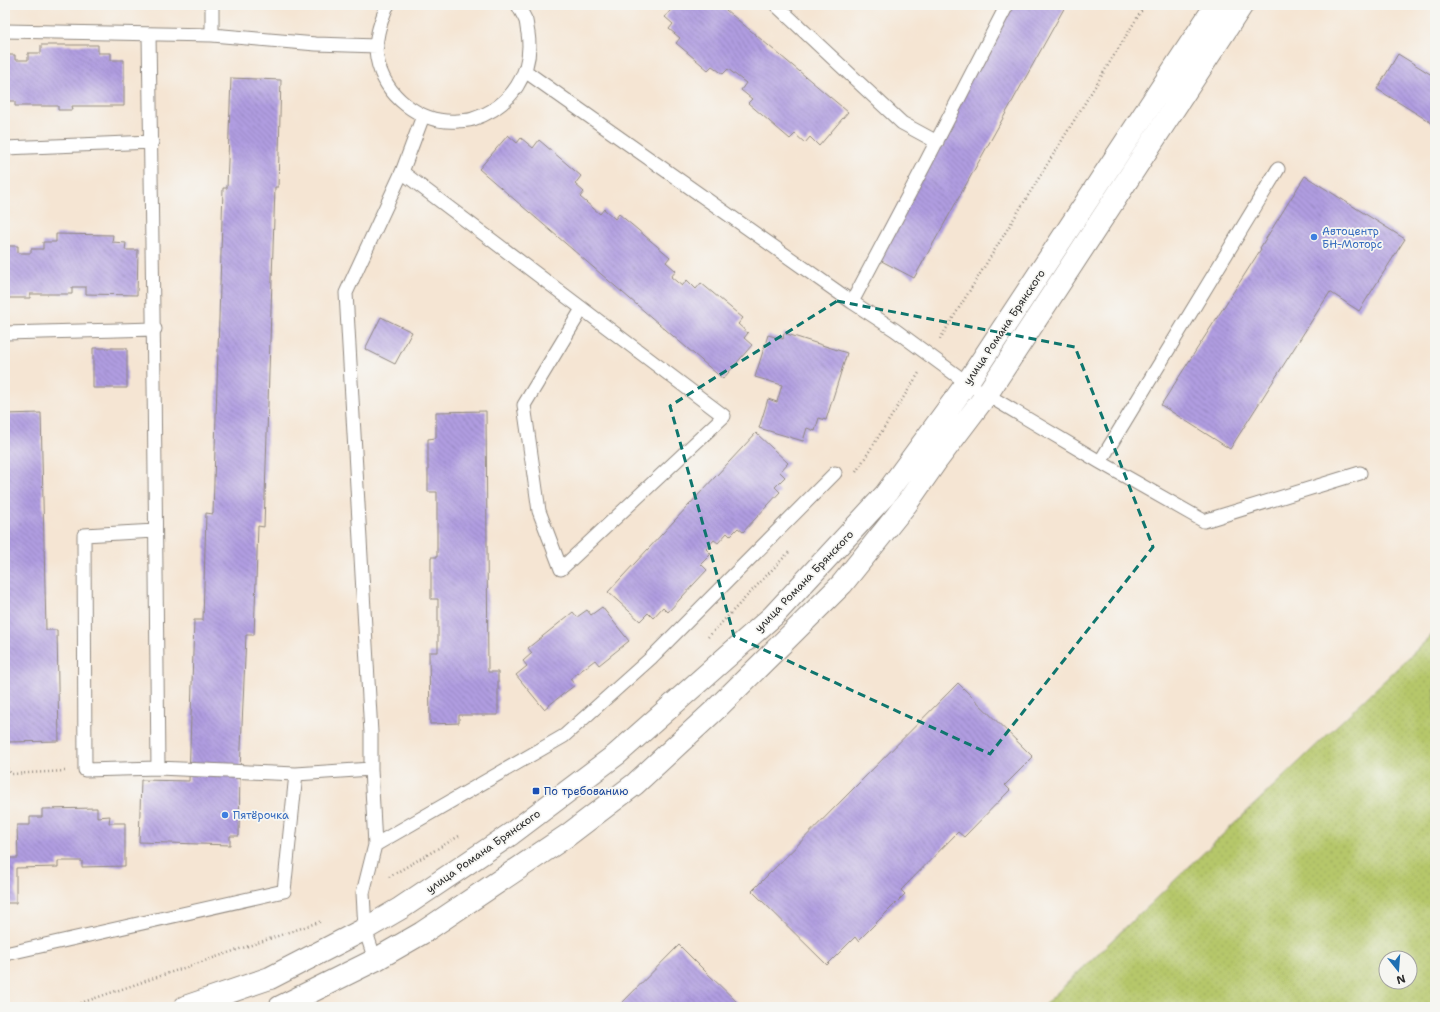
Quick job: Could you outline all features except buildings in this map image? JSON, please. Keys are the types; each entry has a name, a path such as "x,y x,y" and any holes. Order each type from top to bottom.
{"main road":[{"name":"улица Романа Брянского","path":"185,1007 270,978 365,929 401,908 511,834 617,754 773,616 885,494 968,383 1216,5"},
{"name":"улица Романа Брянского","path":"280,1007 375,960 422,933 568,835 635,784 716,709 842,584 907,503 937,460 987,394 1242,5"}],"lane":[{"path":"212,5 212,35"},
{"path":"388,5 377,32 377,58 386,82 402,102 423,116 447,122 472,120 495,110 513,93 526,71 530,46 526,22 518,5"},
{"path":"776,5 902,123 937,142"},
{"path":"852,302 937,142 1007,5"},
{"path":"5,30 212,35 316,44 377,46"},
{"path":"149,34 155,329 155,531 158,768"},
{"path":"526,71 852,302 896,330 968,383 1100,462 1204,521 1360,473"},
{"path":"375,960 365,929 363,893 375,845 370,726 346,293 402,172 423,116"},
{"path":"5,148 152,142"},
{"path":"1100,462 1278,169"},
{"path":"402,172 582,308 724,416 561,569 539,511 524,405 582,308"},
{"path":"5,333 155,329"},
{"path":"375,845 564,736 652,658 835,473"},
{"path":"155,531 84,535 85,770 158,768 296,774 371,769"},
{"path":"5,954 284,891 296,774"}],"path":[{"path":"5,765 11,774 85,770"},
{"path":"69,1007 325,920"}],"highlighted area":[{"path":"837,301 1075,347 1153,547 990,754 734,636 670,406"}],"green space":[{"path":"1435,628 1435,1007 1042,1007 1430,637"}],"place":[{"name":"Автоцентр БН-Моторс","path":"1314,237"},
{"name":"По требованию","path":"536,791"},
{"name":"Пятёрочка","path":"225,815"}]}
